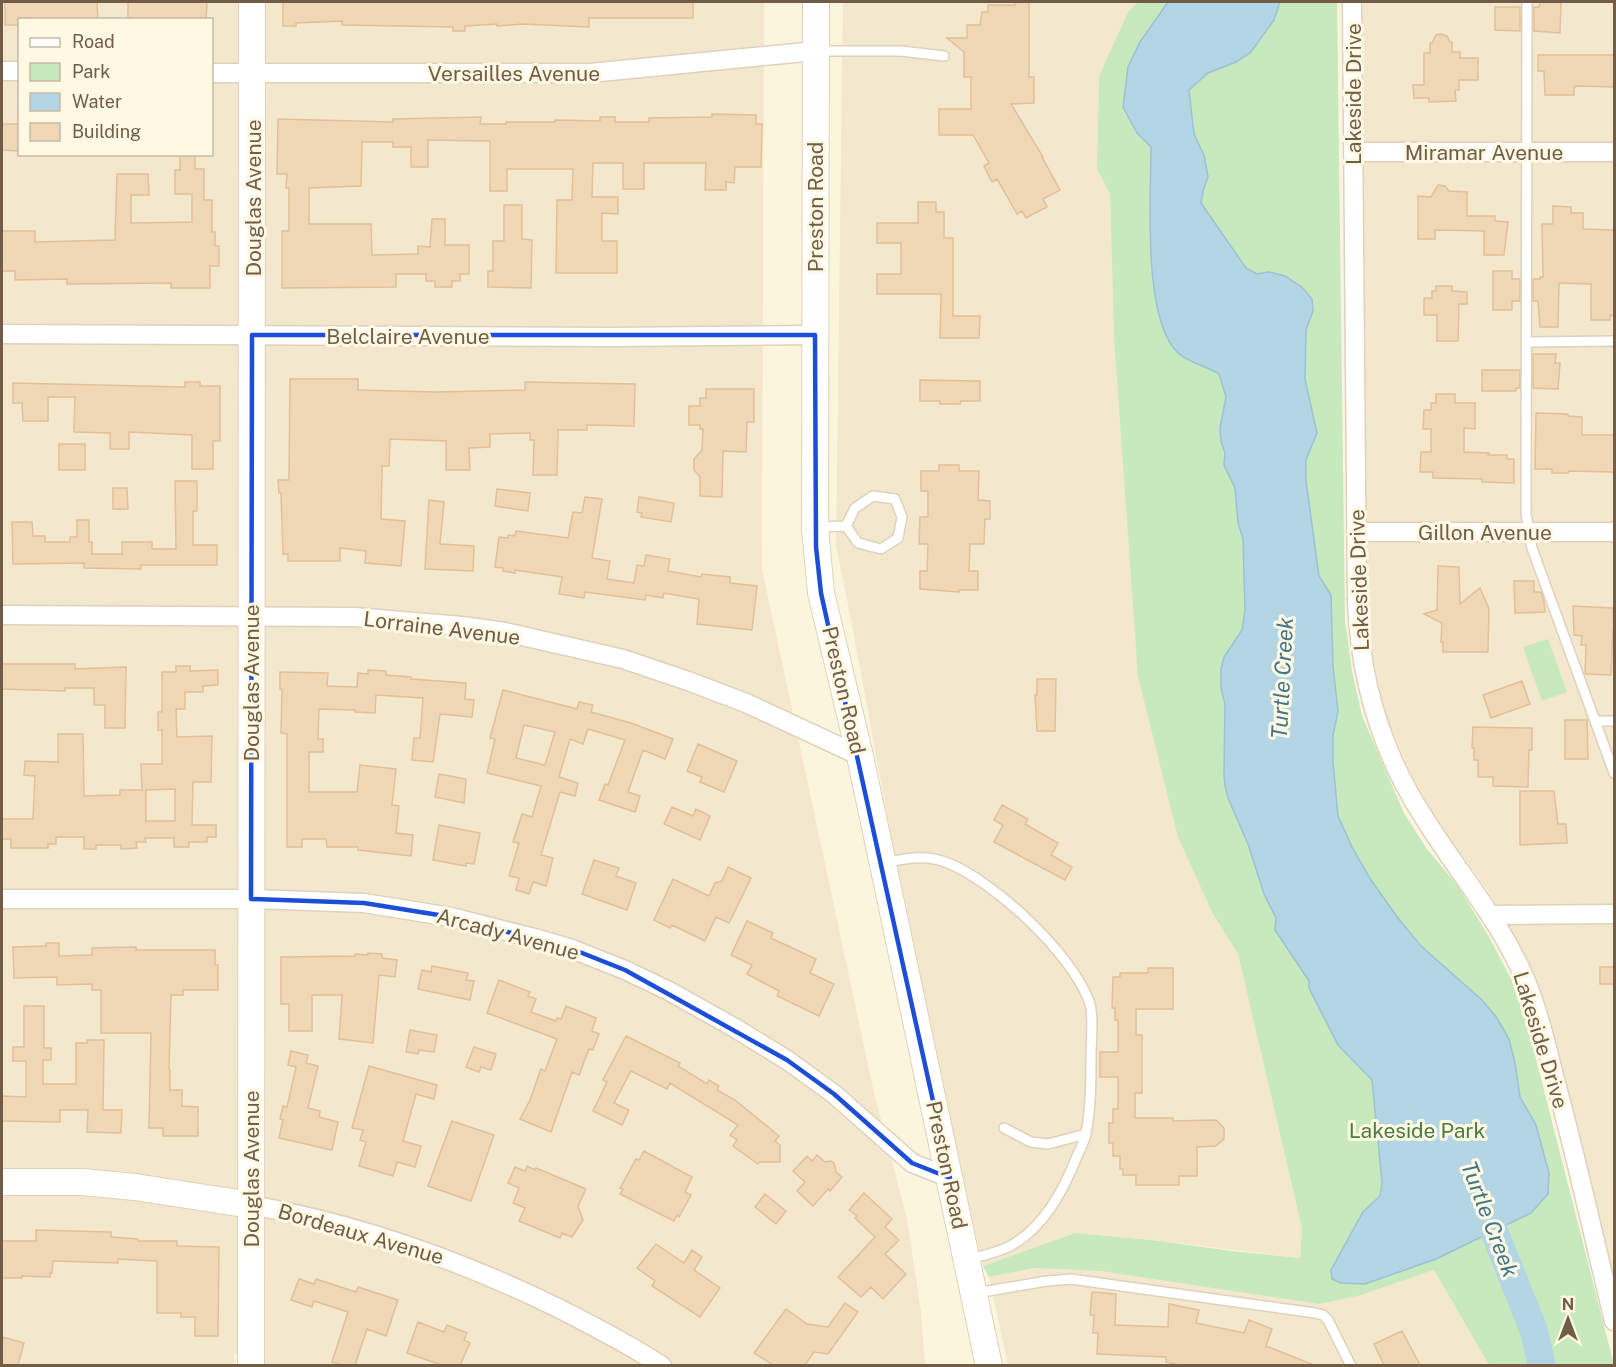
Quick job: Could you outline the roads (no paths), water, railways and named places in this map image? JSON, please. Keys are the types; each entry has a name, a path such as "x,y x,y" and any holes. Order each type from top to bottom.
{"street":[{"name":"Douglas Avenue","path":"251,1365 252,2"},
{"name":"Preston Road","path":"816,2 815,528 821,593 860,756 989,1365"},
{"name":"Lakeside Drive","path":"1353,2 1356,532 1358,635 1363,671 1384,739 1400,776 1423,816 1491,915 1528,987 1607,1263 1614,1321"},
{"name":"Versailles Avenue","path":"213,73 590,74 815,51"},
{"path":"2,71 18,71"},
{"name":"Miramar Avenue","path":"1353,152 1614,152"},
{"name":"Belclaire Avenue","path":"2,334 600,337 815,335"},
{"name":"Gillon Avenue","path":"1356,532 1614,532"},
{"name":"Lorraine Avenue","path":"2,615 354,617 462,626 547,641 623,659 746,703 860,756"},
{"name":"Arcady Avenue","path":"2,899 251,899 364,903 452,917 549,942 625,970 669,991 735,1028 834,1094 912,1163 950,1178"},
{"path":"1491,915 1614,914"},
{"name":"Bordeaux Avenue","path":"2,1182 82,1182 135,1187 251,1204 374,1234 445,1258 517,1288 585,1322 662,1365"}],"lane":[{"path":"1527,2 1526,514 1528,532 1614,772"},
{"path":"815,51 902,51 944,56"},
{"path":"1527,342 1614,341"},
{"path":"873,496 895,499 902,517 898,538 881,549 858,543 846,526 855,508 873,496"},
{"path":"815,528 846,526"},
{"path":"1596,721 1614,721"},
{"path":"883,863 914,857 947,862 984,883 1026,919 1060,953 1079,981 1090,1003 1091,1083 1086,1134 1070,1175 1041,1220 1026,1235 1009,1247 967,1260"},
{"path":"1004,1128 1031,1142 1048,1144 1086,1134"},
{"path":"974,1293 1047,1281 1071,1280 1315,1313 1323,1315 1328,1320 1351,1365"}],"water":[{"path":"1168,2 1280,2 1274,20 1251,52 1236,62 1208,73 1189,90 1194,134 1204,155 1208,177 1201,203 1246,268 1257,274 1269,272 1285,276 1302,287 1312,299 1313,311 1306,330 1305,379 1317,433 1306,460 1306,481 1319,576 1331,595 1333,666 1338,711 1333,736 1333,762 1338,816 1371,880 1398,918 1421,946 1482,1000 1497,1018 1509,1039 1520,1097 1536,1125 1549,1173 1548,1194 1531,1213 1436,1259 1365,1284 1341,1283 1332,1279 1331,1270 1363,1212 1380,1196 1382,1182 1372,1080 1338,1045 1309,988 1309,981 1275,930 1276,918 1264,894 1248,844 1225,786 1225,705 1221,688 1221,669 1224,657 1242,630 1245,611 1243,539 1238,522 1235,488 1224,465 1225,453 1221,441 1220,428 1226,397 1219,374 1182,356 1167,336 1159,313 1151,255 1151,147 1137,133 1123,107 1128,67 1140,42"}],"waterway":[{"name":"Turtle Creek","path":"1480,1196 1534,1331 1542,1366"}],"park label":[{"name":"Lakeside Park","path":"1417,1130"}]}
